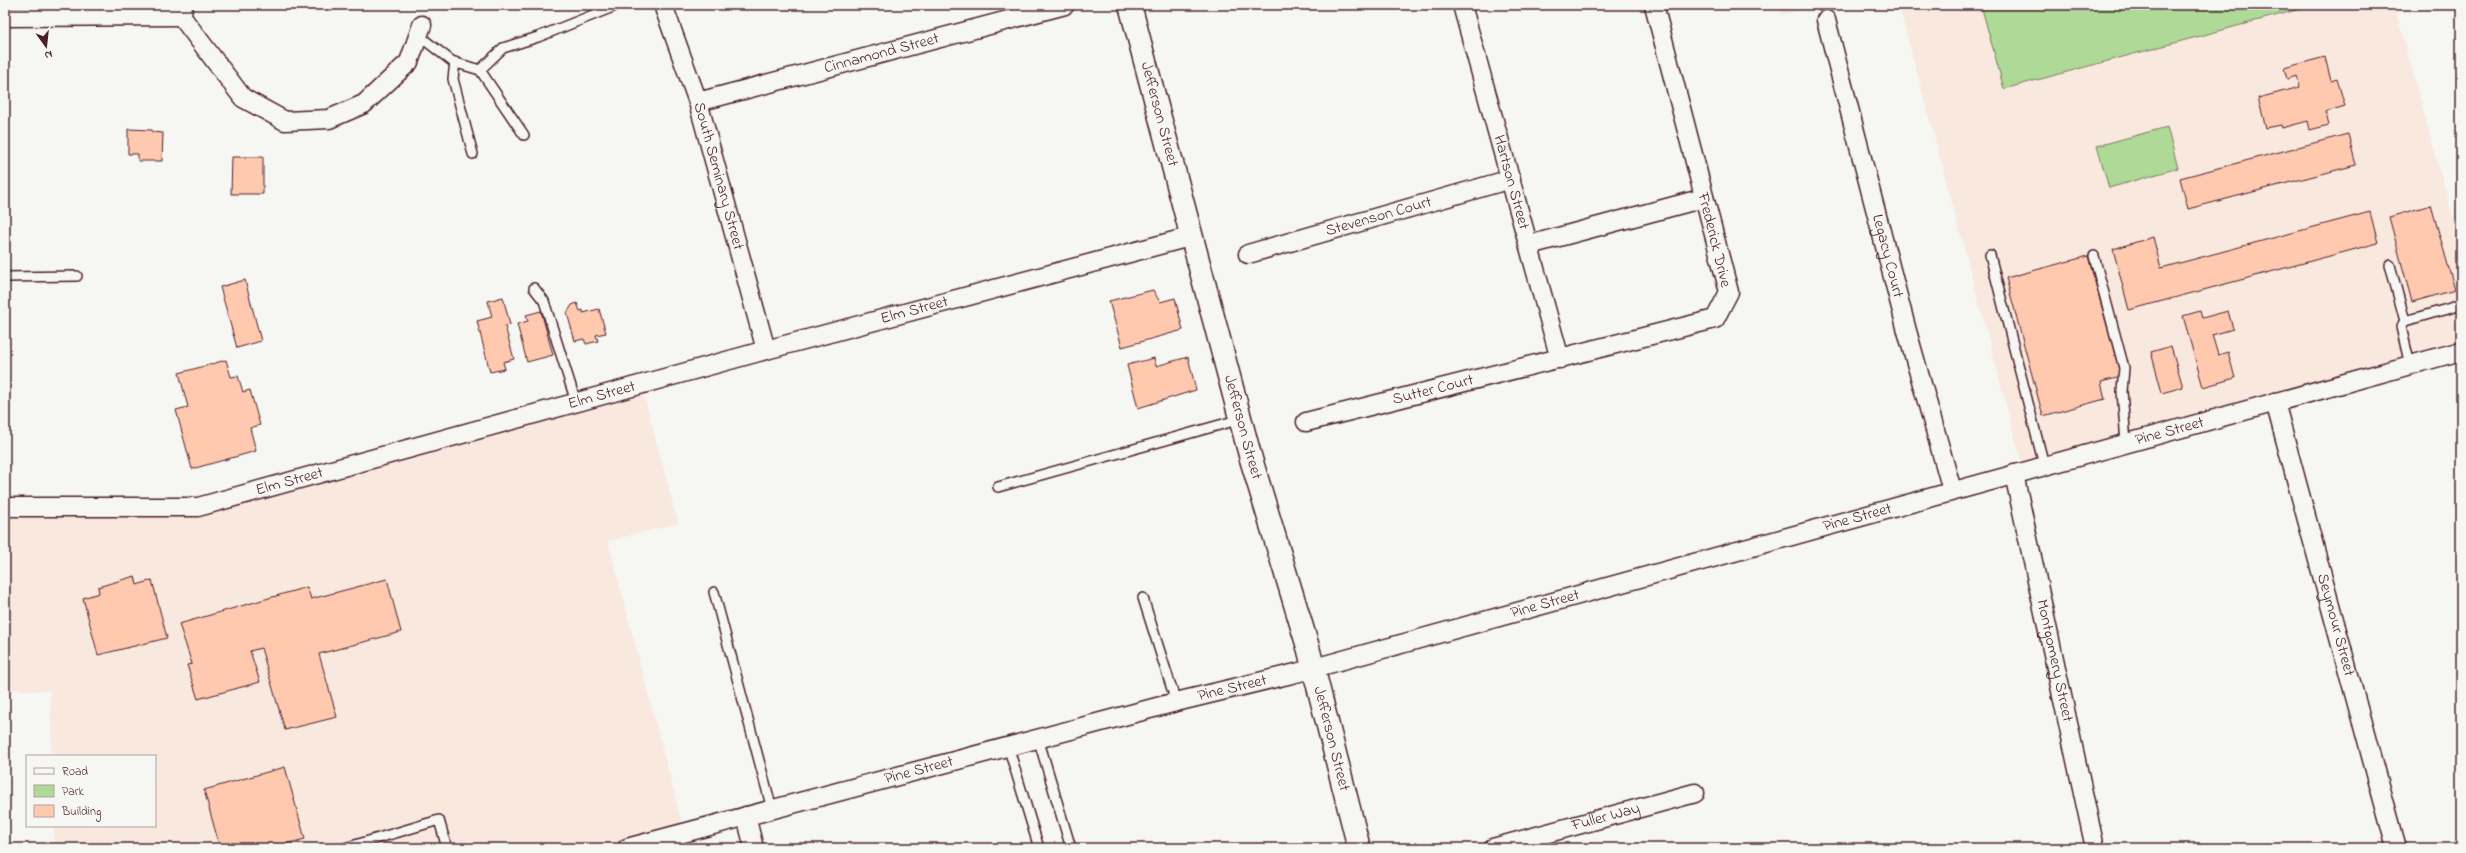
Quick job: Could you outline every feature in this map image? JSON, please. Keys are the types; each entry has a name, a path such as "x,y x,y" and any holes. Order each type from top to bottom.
{"main road":[{"name":"Jefferson Street","path":"1130,5 1241,419 1312,668 1359,848"}],"street":[{"name":"South Seminary Street","path":"664,5 698,102 766,350"},
{"name":"Cinnamond Street","path":"698,102 1065,5"},
{"name":"Hartson Street","path":"1462,5 1560,359"},
{"name":"Frederick Drive","path":"1560,359 1715,319 1729,292 1654,5"},
{"path":"5,16 182,11 243,98 285,121 329,119 364,104 409,62 420,30"},
{"name":"Legacy Court","path":"1826,20 1908,331 1952,490"},
{"name":"Stevenson Court","path":"1248,254 1510,179"},
{"path":"1529,245 1704,198"},
{"name":"Elm Street","path":"5,507 198,507 766,350 1193,236"},
{"name":"Pine Street","path":"627,848 1038,738 1312,668 1952,490 2461,351"},
{"name":"Sutter Court","path":"1306,422 1560,359"},
{"name":"Seymour Street","path":"2275,402 2396,848"},
{"name":"Montgomery Street","path":"2014,474 2095,848"},
{"name":"Fuller Way","path":"1493,848 1695,793"},
{"path":"746,816 754,848"}],"lane":[{"path":"480,70 503,48 538,37 618,5"},
{"path":"420,30 455,62 480,70 524,135"},
{"path":"455,62 453,79 473,154"},
{"path":"1990,256 2044,465"},
{"path":"2094,256 2124,368 2122,391 2126,443"},
{"path":"2390,265 2405,321"},
{"path":"5,277 77,276"},
{"path":"534,288 544,301 576,402"},
{"path":"2410,365 2401,326 2405,321 2461,305"},
{"path":"998,487 1241,419"},
{"path":"714,592 772,809"},
{"path":"1143,598 1176,702"},
{"path":"1038,738 1071,848"},
{"path":"1008,746 1039,848"},
{"path":"345,848 439,820 447,848"}],"shaded area":[{"path":"1779,5 1816,5 1781,15"},
{"path":"1899,5 2394,5 2461,247 2461,351 2024,471"},
{"path":"641,385 678,523 608,541 684,832 627,848 55,848 54,827 156,827 156,755 52,755 50,691 5,689 5,507 198,507"}],"green space":[{"path":"1981,5 2303,5 2304,8 2004,89"},
{"path":"2167,127 2178,168 2109,188 2097,146"}],"building":[{"path":"2325,57 2331,81 2337,79 2345,106 2325,112 2329,125 2310,130 2308,121 2282,128 2281,125 2266,128 2258,98 2300,87 2297,76 2287,79 2284,68"},
{"path":"128,129 152,130 152,132 163,133 162,161 138,161 138,154 128,154"},
{"path":"2348,134 2356,165 2188,209 2180,178"},
{"path":"232,157 263,157 263,194 231,194"},
{"path":"2431,205 2455,290 2412,302 2389,217"},
{"path":"2370,212 2378,243 2129,310 2113,249 2153,237 2161,268"},
{"path":"2088,256 2121,377 2101,382 2105,399 2043,416 2006,278"},
{"path":"245,280 261,341 237,348 220,287"},
{"path":"1153,290 1160,302 1175,298 1183,330 1122,347 1109,301"},
{"path":"503,297 510,325 505,326 514,359 503,362 505,369 490,372 477,321 492,317 488,301"},
{"path":"577,303 580,311 583,310 583,313 599,309 606,333 596,335 598,341 586,344 584,339 575,341 567,313 572,305"},
{"path":"541,311 553,355 527,362 517,324 528,321 526,315"},
{"path":"2200,311 2202,318 2228,311 2233,329 2212,335 2218,355 2228,352 2235,378 2203,387 2183,316"},
{"path":"2171,346 2183,387 2162,393 2151,352"},
{"path":"1188,357 1196,390 1138,408 1127,365 1154,358 1156,366"},
{"path":"226,360 231,377 238,376 243,392 250,390 260,425 250,428 256,451 192,469 176,410 188,407 179,373"},
{"path":"135,576 137,585 152,580 167,638 98,655 83,598 99,593 98,587"},
{"path":"387,579 401,632 319,654 337,717 285,730 261,648 250,651 260,682 198,699 187,665 192,664 179,624 307,587 311,599"},
{"path":"285,767 305,839 270,848 220,848 204,790"}]}
